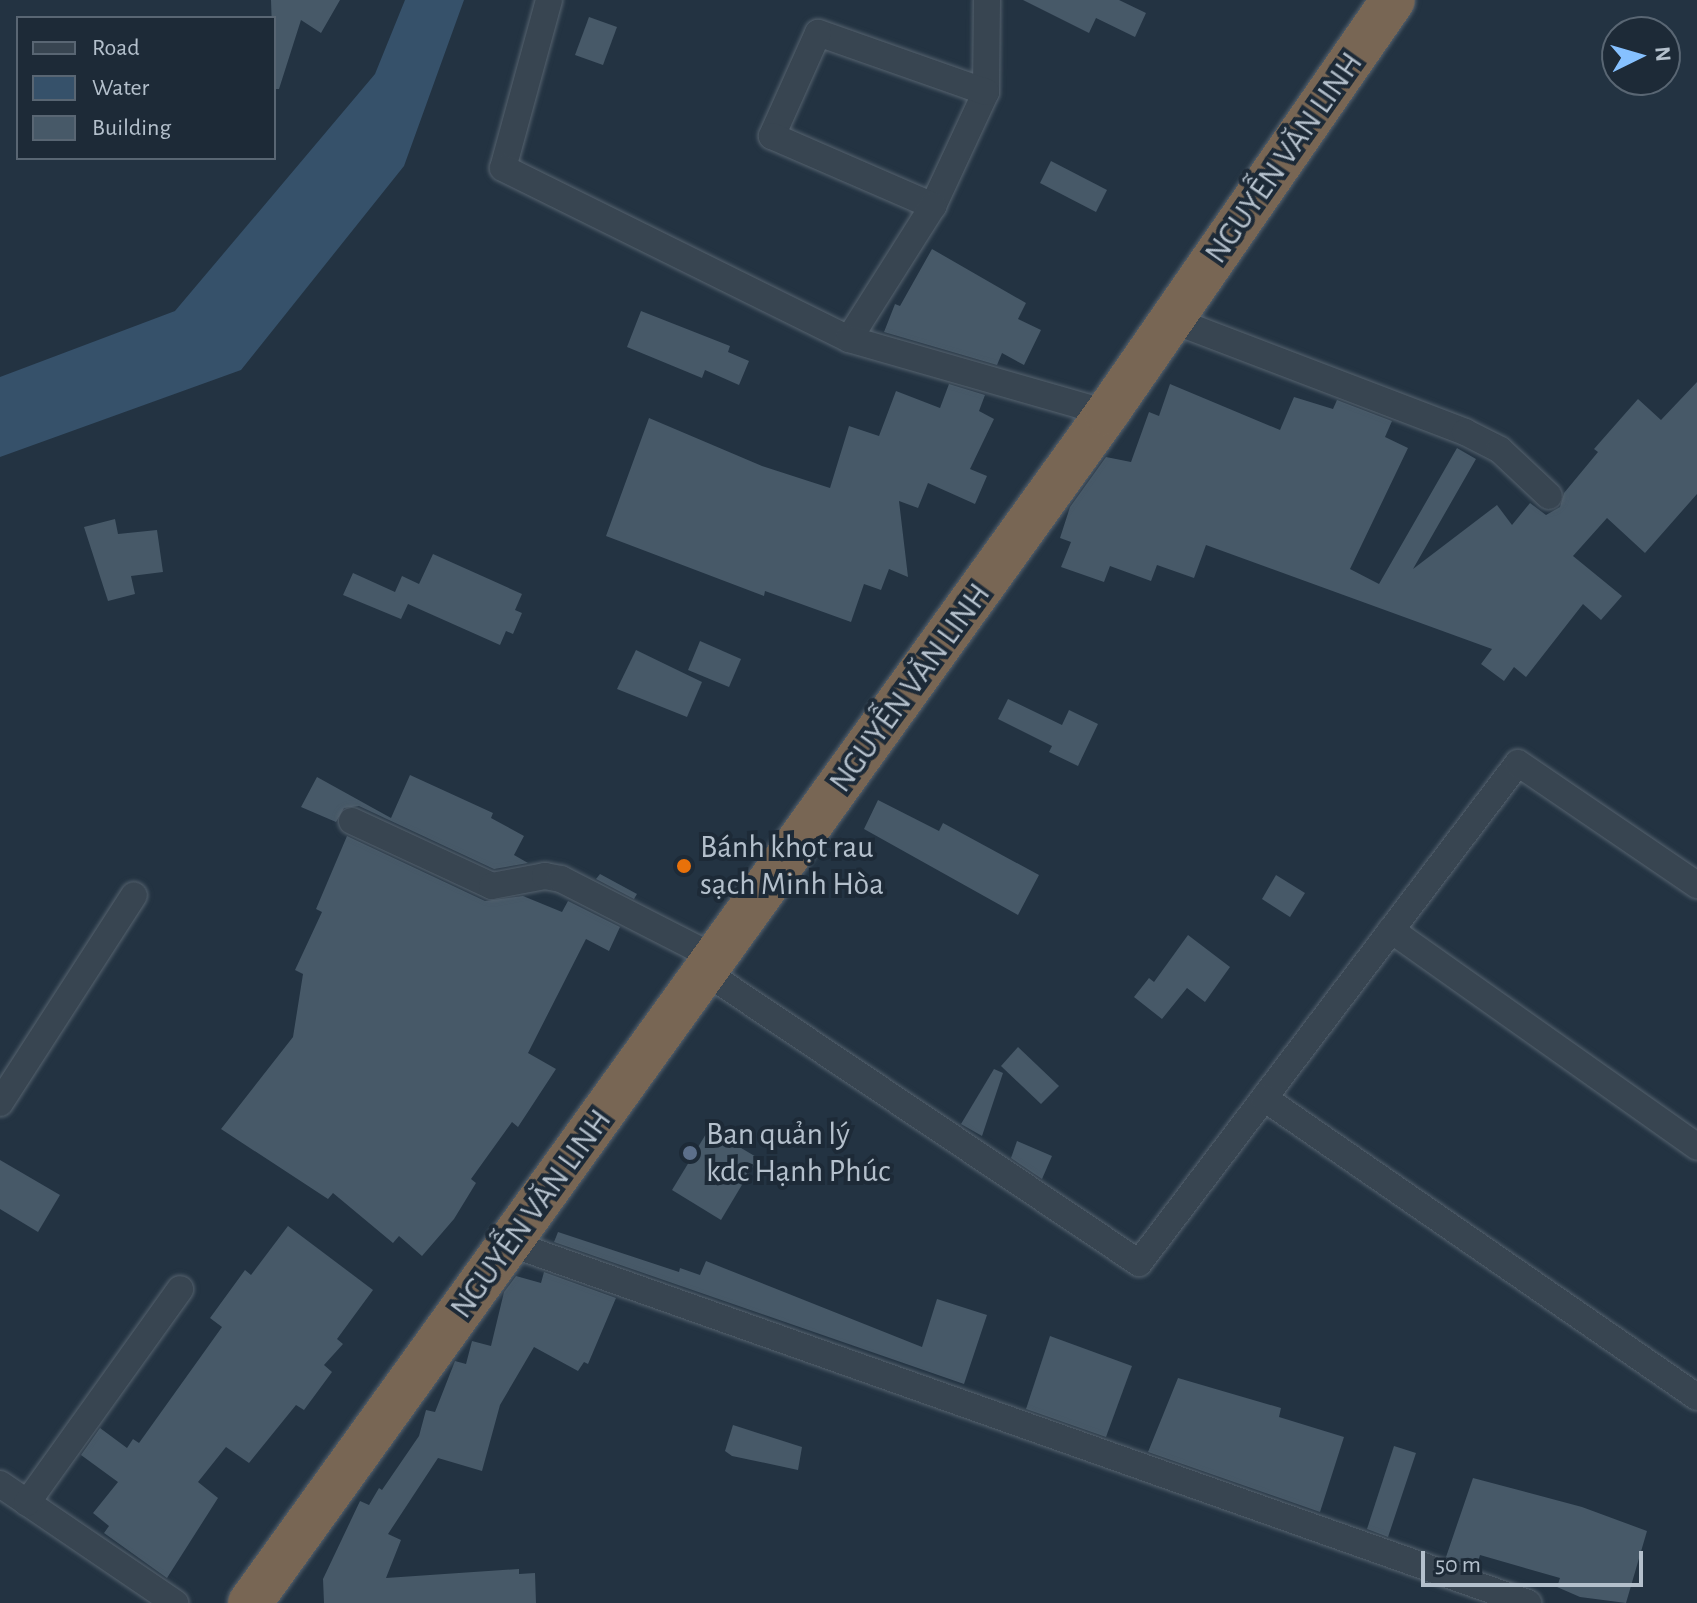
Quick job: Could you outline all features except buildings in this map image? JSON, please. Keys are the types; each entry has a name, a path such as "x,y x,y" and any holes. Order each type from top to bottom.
{"highway":[{"name":"NGUYỄN VĂN LINH","path":"250,1603 712,966 1107,413 1393,0"}],"street":[{"path":"549,0 503,168 849,339 1107,413"},
{"path":"849,339 933,206 986,92 987,0"},
{"path":"933,206 772,136 818,33 986,92"},
{"path":"1172,320 1465,432 1500,450 1549,496"},
{"path":"352,821 474,881 492,886 545,876 561,879 712,966 1139,1263 1518,763 1697,885"},
{"path":"0,1103 134,895"},
{"path":"1391,930 1697,1147"},
{"path":"1264,1098 1697,1397"},
{"path":"509,1243 1528,1603"},
{"path":"27,1503 180,1289"},
{"path":"0,1484 175,1603"}],"water":[{"path":"405,0 464,0 404,166 241,370 0,457 0,377 175,311 375,74"}],"place":[{"name":"Bánh khọt rau sạch Minh Hòa","path":"684,866"},
{"name":"Ban quản lý kdc Hạnh Phúc","path":"690,1153"}]}
